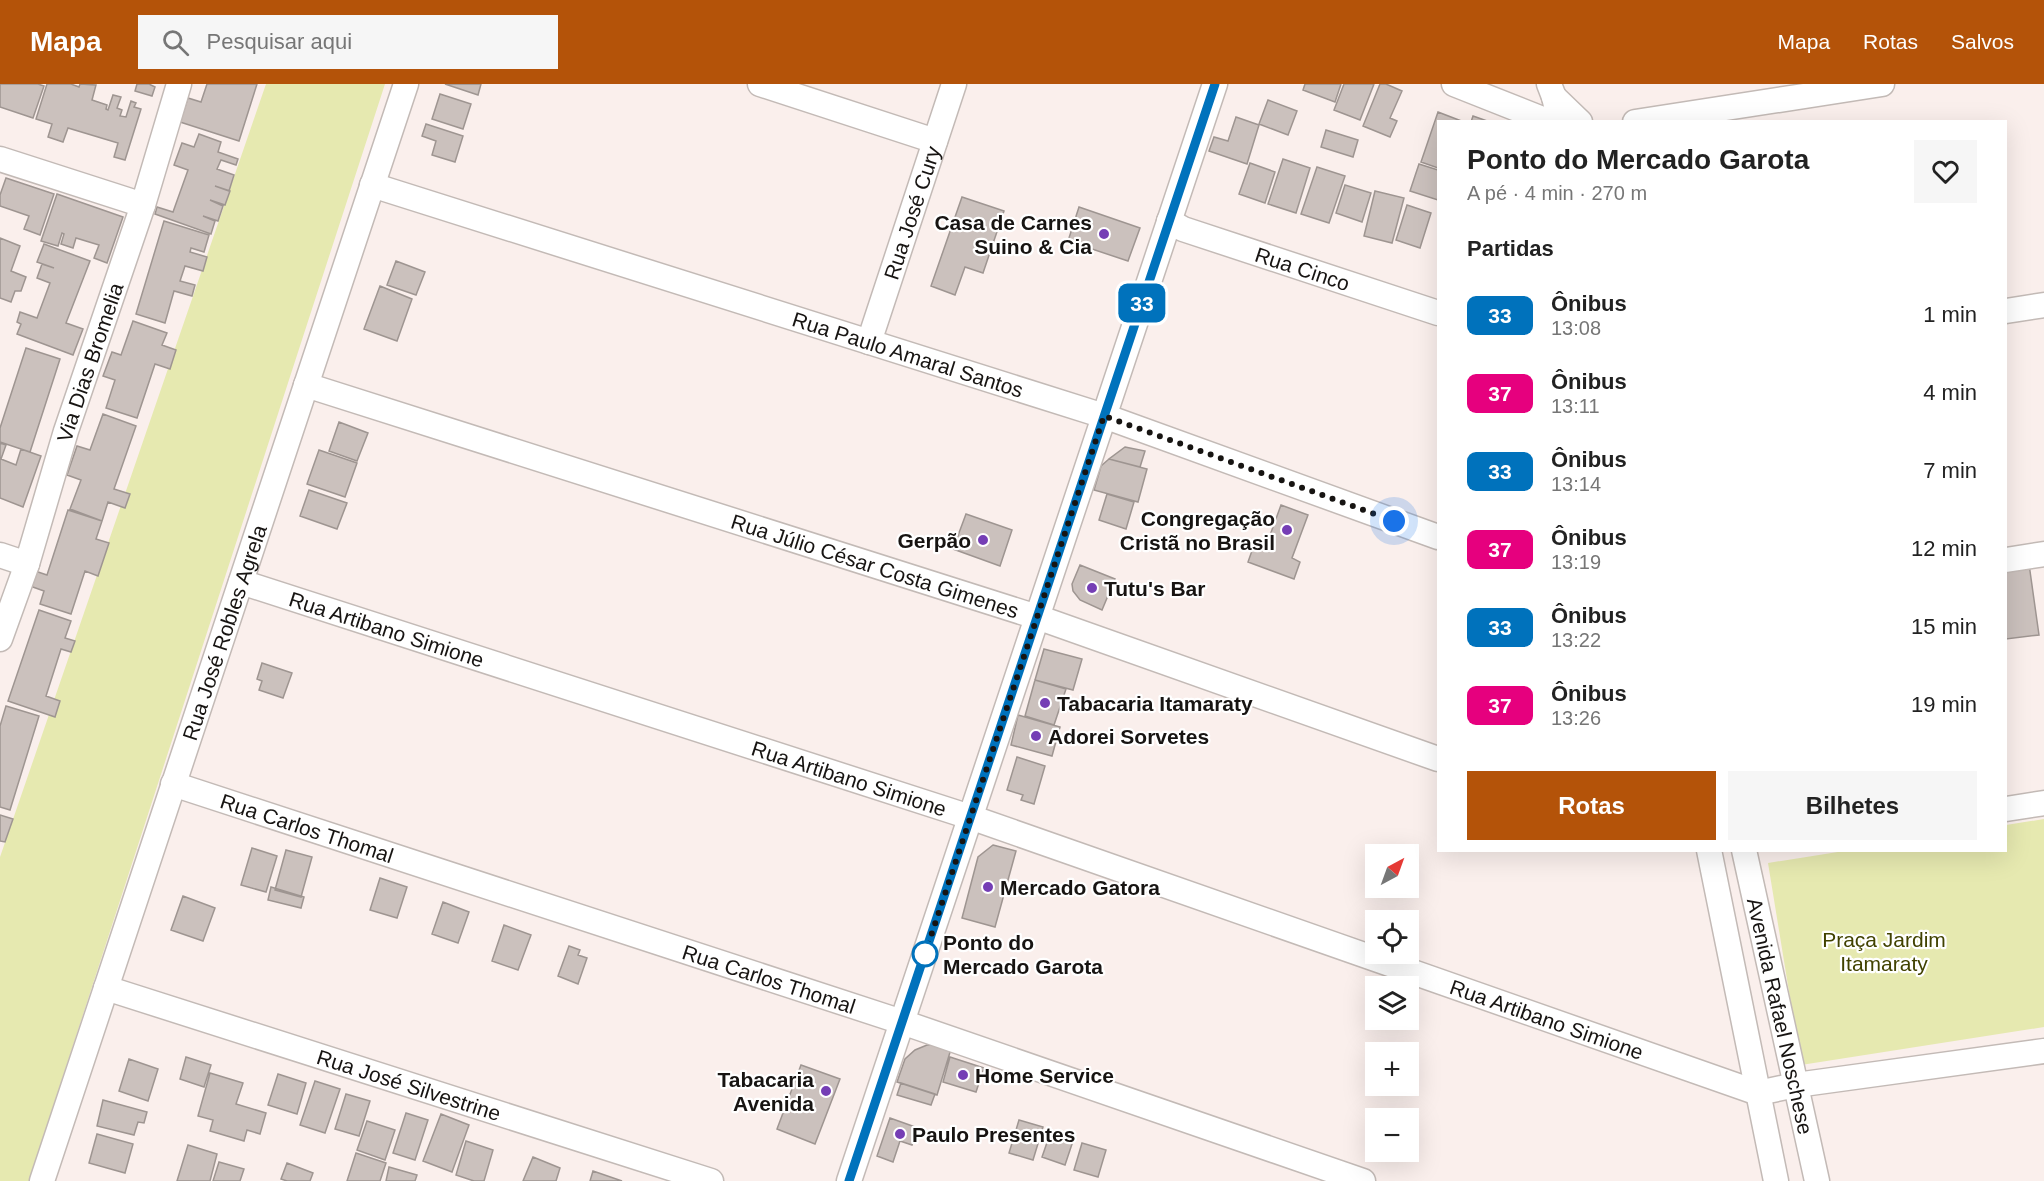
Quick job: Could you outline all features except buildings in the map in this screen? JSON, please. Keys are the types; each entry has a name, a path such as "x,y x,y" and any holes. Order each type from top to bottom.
{"street":[{"name":"Via Dias Bromelia","path":"0,639 27,564 66,431 143,205 179,84"},
{"name":"Rua José Robles Agrela","path":"42,1181 406,84"},
{"path":"760,84 935,141"},
{"name":"Rua José Cury","path":"869,342 954,84"},
{"path":"849,1181 1215,84"},
{"path":"1454,84 1545,120"},
{"path":"1648,120 1882,84"},
{"path":"1552,90 1560,120"},
{"path":"1552,90 1578,120"},
{"path":"0,159 143,205"},
{"name":"Rua Paulo Amaral Santos","path":"372,185 1104,416 1437,537"},
{"name":"Rua Cinco","path":"1169,221 1183,229 1437,313"},
{"path":"2007,311 2044,305"},
{"name":"Rua Júlio César Costa Gimenes","path":"306,385 1037,617 1437,759"},
{"path":"2007,560 2044,554"},
{"path":"0,555 27,564"},
{"name":"Rua Artibano Simione","path":"241,582 970,818 1758,1093"},
{"name":"Rua Carlos Thomal","path":"173,784 903,1022 1363,1181"},
{"path":"2007,809 2044,803"},
{"name":"Avenida Rafael Noschese","path":"1711,852 1776,1181"},
{"name":"Avenida Rafael Noschese","path":"1744,852 1817,1181"},
{"name":"Rua José Silvestrine","path":"106,988 711,1181"},
{"path":"1758,1093 1796,1085 2044,1051"}],"green space":[{"path":"266,84 385,84 29,1181 0,1181 0,857"},
{"name":"Praça Jardim Itamaraty","path":"2044,819 2044,1027 1801,1065 1768,863 1838,852 2007,852 2007,825"}],"bus line":[{"name":"33","path":"849,1181 1215,84"}],"place":[{"name":"Casa de Carnes Suino & Cia","path":"1104,234"},
{"name":"Congregação Cristã no Brasil","path":"1287,530"},
{"name":"Gerpão","path":"983,540"},
{"name":"Tutu's Bar","path":"1092,588"},
{"name":"Tabacaria Itamaraty","path":"1045,703"},
{"name":"Adorei Sorvetes","path":"1036,736"},
{"name":"Mercado Gatora","path":"988,887"},
{"name":"Ponto do Mercado Garota","path":"925,954"},
{"name":"Home Service","path":"963,1075"},
{"name":"Tabacaria Avenida","path":"826,1091"},
{"name":"Paulo Presentes","path":"900,1134"}],"route":[{"path":"925,954 1104,416 1394,521"}]}
